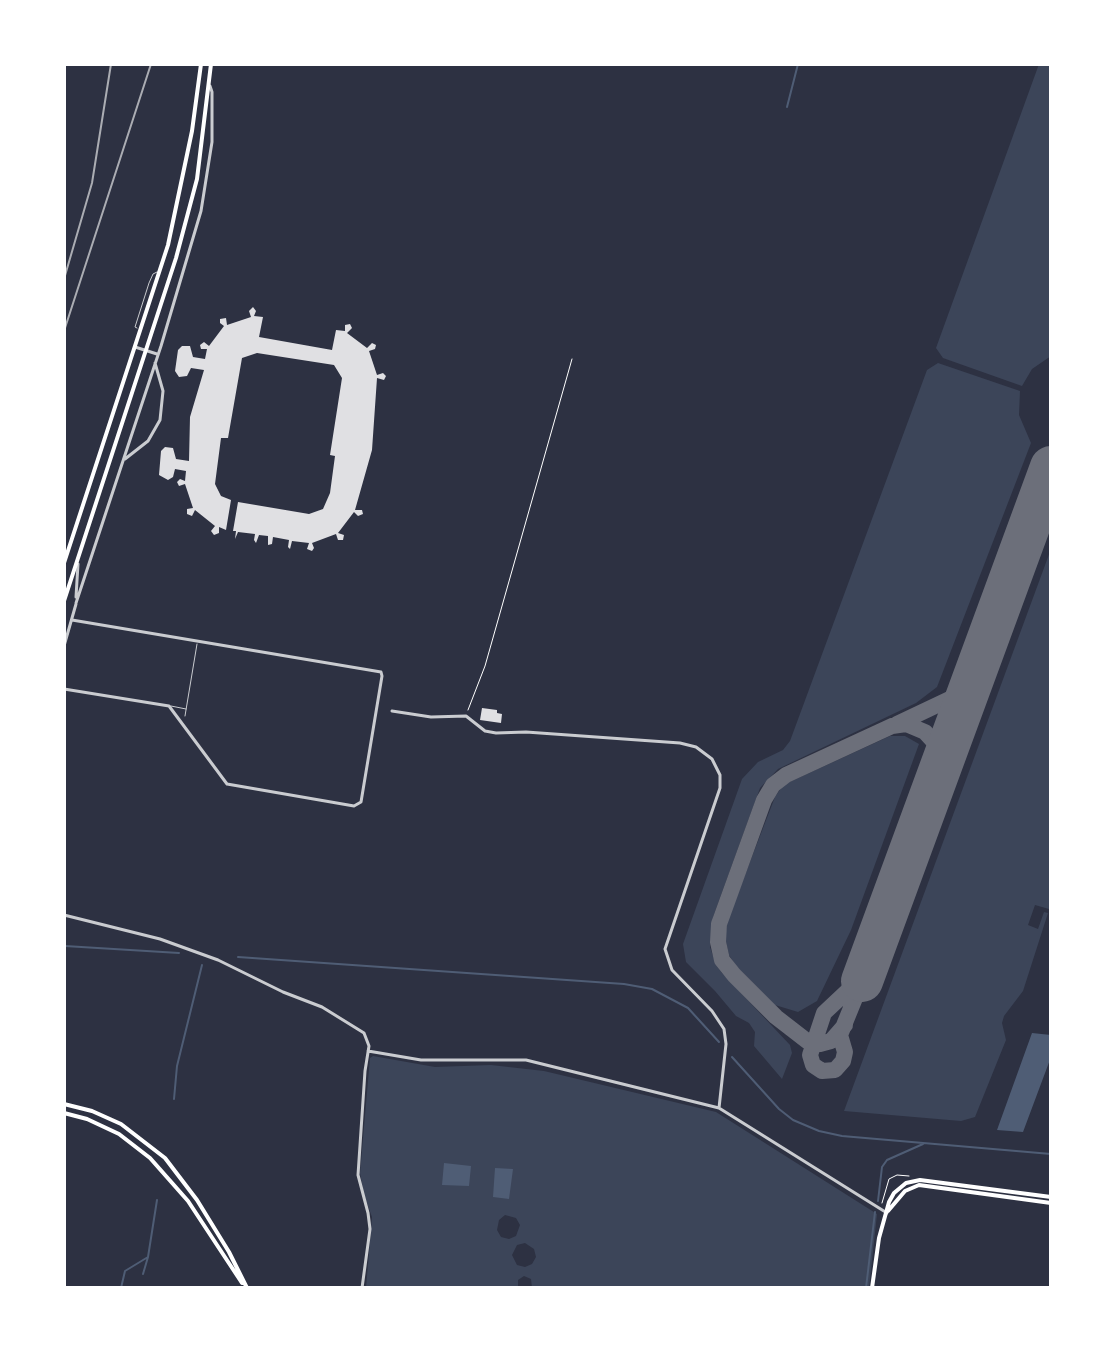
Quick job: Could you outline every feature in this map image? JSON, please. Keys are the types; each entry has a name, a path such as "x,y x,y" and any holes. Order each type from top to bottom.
{"main road":[{"path":"64,563 160,272 181,193 201,64"},
{"path":"64,601 163,300 189,211 204,136 211,64"},
{"path":"64,1104 92,1111 121,1124 165,1158 197,1200 229,1252 246,1288"},
{"path":"64,1113 87,1119 119,1134 150,1158 188,1201 246,1288"},
{"path":"872,1288 879,1238 889,1202 894,1193 911,1181 1051,1200"}],"street":[{"path":"64,646 187,259 207,181 212,142 210,86"},
{"path":"135,347 157,354"},
{"path":"121,464 148,441 160,420 163,391 155,363"},
{"path":"76,603 80,553"},
{"path":"64,689 169,706 227,784 357,806 361,802 382,675 380,671 72,620"},
{"path":"392,711 431,717 466,716 491,733 526,732 676,742 701,750 717,767 721,783 665,949 672,970 712,1011 724,1029 726,1044 719,1108"},
{"path":"64,915 160,939 236,968 283,992 322,1007 357,1027 368,1040 358,1175 370,1219 362,1288"},
{"path":"368,1051 421,1060 526,1060 719,1108 887,1213"}],"lane":[{"path":"185,716 198,640"},
{"path":"169,706 186,709"}],"path":[{"path":"466,716 485,666 572,359"}],"shaded area":[{"path":"1039,64 1051,64 1051,356 1032,369 1022,386 943,358 936,348"},
{"path":"938,363 1020,391 1019,415 1031,443 937,687 916,703 778,769 760,788 713,917 710,947 722,973 790,1045 792,1053 782,1079 754,1046 755,1032 749,1023 736,1016 686,962 683,944 742,779 758,762 783,750 790,741 927,370"},
{"path":"1051,549 1051,905 1049,909 1035,905 1028,925 1038,929 1044,912 1048,913 1023,991 1004,1016 1002,1023 1006,1040 975,1117 961,1121 844,1111"},
{"path":"890,736 905,736 919,744 851,930 817,1001 798,1012 775,1005 736,966 729,955 725,937 728,919 775,797 783,785"},
{"path":"1032,1033 1051,1035 1051,1057 1023,1132 997,1130"},
{"path":"370,1058 435,1067 491,1065 544,1071 716,1112 877,1214 869,1288 532,1288 531,1279 524,1276 518,1280 518,1288 366,1288 372,1217 360,1173","holes":["505,1215 516,1218 520,1225 516,1236 509,1239 501,1237 497,1230 499,1220","525,1243 534,1249 536,1257 532,1264 525,1267 517,1265 512,1255 517,1245"]},
{"path":"444,1163 471,1166 469,1186 442,1185"},
{"path":"495,1168 513,1169 509,1199 493,1197"}],"building":[{"path":"253,307 256,311 254,316 263,317 259,337 332,350 336,330 345,331 345,325 350,324 352,328 347,333 367,348 372,343 376,345 369,351 377,375 383,373 386,376 384,380 377,378 372,450 355,510 362,510 363,514 358,516 354,512 338,533 344,535 343,540 338,540 336,534 312,543 312,551 307,549 309,543 292,541 290,549 289,540 273,537 272,544 268,545 268,536 259,535 256,543 255,534 238,532 235,539 236,531 233,531 238,502 309,514 323,509 330,493 335,456 330,455 342,378 334,365 257,353 242,358 228,438 221,438 215,484 221,496 231,500 226,530 219,527 219,533 214,535 211,531 215,526 195,510 192,516 187,514 187,509 193,508 185,484 179,486 177,482 180,479 185,481 186,471 175,469 173,477 168,480 159,475 161,451 165,447 173,448 176,459 189,461 190,417 204,370 191,368 187,376 179,377 175,371 178,350 182,346 190,346 193,357 205,359 207,349 201,349 200,345 204,342 209,346 224,326 220,319 226,318 227,325 251,317 249,311"},
{"path":"482,708 497,710 502,714 501,723 480,720"}],"waterway":[{"path":"787,107 798,64"},
{"path":"65,946 179,953"},
{"path":"238,957 624,984 652,989 688,1008 719,1042"},
{"path":"174,1099 177,1066 202,965"},
{"path":"732,1057 779,1109 793,1120 819,1131 842,1136 1051,1154"},
{"path":"878,1201 882,1167 887,1160 923,1144"},
{"path":"121,1288 125,1271 148,1257 157,1200"},
{"path":"866,1288 875,1212"},
{"path":"143,1274 148,1257"}],"taxiway":[{"path":"897,724 954,697 968,683 981,658"},
{"path":"845,1025 831,1041 820,1044 807,1041 776,1017 722,960 718,942 719,924 764,800 773,785 786,775 892,726 906,724 925,732 936,744 941,767"},
{"path":"862,981 840,1035 845,1052 843,1061 835,1070 822,1071 813,1065 810,1055 824,1013 857,982 872,955"}],"runway":[{"path":"862,981 1051,467"}],"railway":[{"path":"64,279 92,183 111,64"},
{"path":"64,331 151,64"}]}
